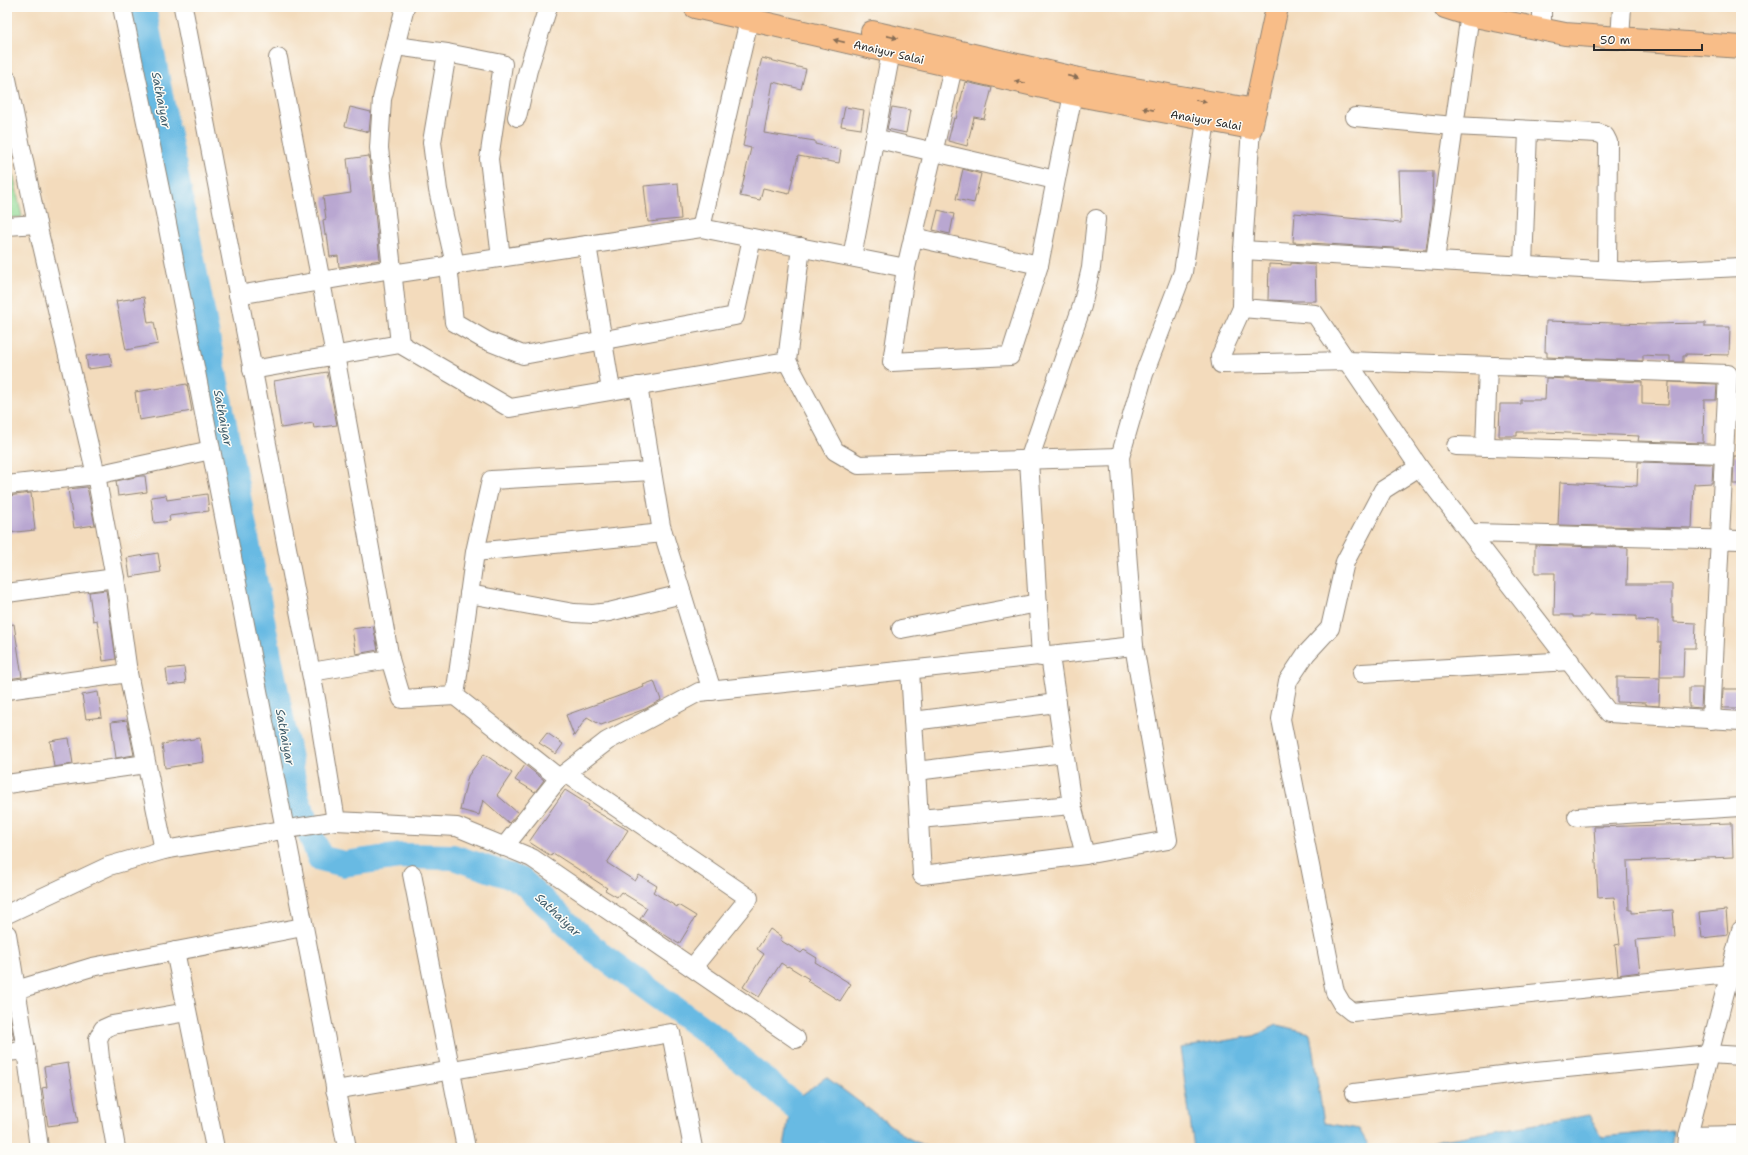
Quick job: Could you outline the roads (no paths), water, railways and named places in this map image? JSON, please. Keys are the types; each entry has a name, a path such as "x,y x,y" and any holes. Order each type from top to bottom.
{"main road":[{"name":"Anaiyur Salai","path":"695,7 753,12 1088,81 1253,119"},
{"path":"1253,119 1277,7"},
{"path":"1445,7 1471,11 1542,30 1565,34 1741,47"},
{"name":"Anaiyur Salai","path":"753,12 891,52 953,68 1073,94 1206,121 1253,119"}],"street":[{"path":"122,7 211,450 291,829 303,927 347,1148"},
{"path":"183,7 310,672 331,822"},
{"path":"400,344 379,148 382,98 405,7"},
{"path":"517,117 528,70 548,7"},
{"path":"1542,7 1542,30"},
{"path":"1620,39 1622,7"},
{"path":"1435,260 1471,11"},
{"path":"702,228 753,12"},
{"path":"396,46 447,53 528,70"},
{"path":"852,257 891,52"},
{"path":"447,53 432,142 438,190 452,265 454,322 485,340 522,355 736,316 752,238"},
{"path":"278,58 335,355 390,659 402,699 455,696 563,776 749,898 693,967"},
{"path":"501,258 489,159 503,64"},
{"path":"953,68 932,151 906,268 892,362 1010,356 1039,265 1073,94"},
{"path":"7,79 37,224 96,475 115,578 128,673 164,850"},
{"path":"1355,117 1528,131 1598,133 1604,136 1608,142 1607,270"},
{"path":"1253,119 1243,250 1242,308 1220,357 1221,364 1347,361 1728,374 1711,720"},
{"path":"910,670 922,876 1085,855 1168,840 1134,646 1120,457 1144,374 1184,272 1206,121"},
{"path":"1523,266 1528,131"},
{"path":"874,138 1055,180"},
{"path":"1085,855 1072,804 1057,703 1045,657 1038,603 1029,460 1082,306 1091,268 1096,219"},
{"path":"7,226 37,224"},
{"path":"238,295 321,281 392,271 452,265 702,228 906,268"},
{"path":"913,237 1039,265"},
{"path":"587,245 611,390"},
{"path":"801,247 787,361 835,451 859,465 1120,457"},
{"path":"1243,250 1635,272 1741,267"},
{"path":"1242,308 1314,314 1419,467 1472,533 1609,712 1741,722"},
{"path":"252,370 400,344 510,408 787,361"},
{"path":"1485,447 1488,366"},
{"path":"638,386 663,533 712,691"},
{"path":"1456,446 1724,454"},
{"path":"7,484 96,475 211,450"},
{"path":"1419,467 1383,490 1345,562 1330,628 1306,654 1288,681 1281,719 1335,992 1342,1004 1352,1012 1729,974"},
{"path":"455,696 475,552 491,480 652,471"},
{"path":"475,552 663,533"},
{"path":"1472,533 1741,540"},
{"path":"7,594 115,578"},
{"path":"469,594 574,613 593,614 609,612 682,594"},
{"path":"900,629 1038,603"},
{"path":"504,847 563,776 607,741 699,692 1045,657 1134,646"},
{"path":"310,672 390,659"},
{"path":"1362,673 1570,661"},
{"path":"7,690 128,673"},
{"path":"913,721 1057,703"},
{"path":"916,771 1064,753"},
{"path":"7,784 146,764"},
{"path":"919,819 1072,804"},
{"path":"1577,817 1741,807"},
{"path":"7,914 109,866 164,850 331,822 457,827 532,858 796,1038"},
{"path":"412,874 466,1148"},
{"path":"16,990 92,967 303,927"},
{"path":"1741,930 1687,1142 1741,1135"},
{"path":"7,934 26,1050 39,1148"},
{"path":"175,951 215,1148"},
{"path":"116,1148 100,1058 98,1039 103,1029 112,1025 187,1012"},
{"path":"335,1090 671,1033 693,1148"},
{"path":"7,1052 26,1050"},
{"path":"1354,1093 1526,1072 1709,1054 1741,1056"}],"water":[{"path":"1277,1025 1310,1033 1324,1123 1359,1129 1370,1148 1194,1148 1180,1048 1254,1036"},
{"path":"826,1077 906,1137 929,1148 784,1148 791,1103"},
{"path":"1589,1115 1602,1137 1672,1130 1671,1148 1412,1148 1443,1140"}],"waterway":[{"name":"Sathaiyar","path":"143,7 297,800 320,858 344,864 401,856 453,857 521,880 598,953 715,1038 809,1118 829,1148"}]}
